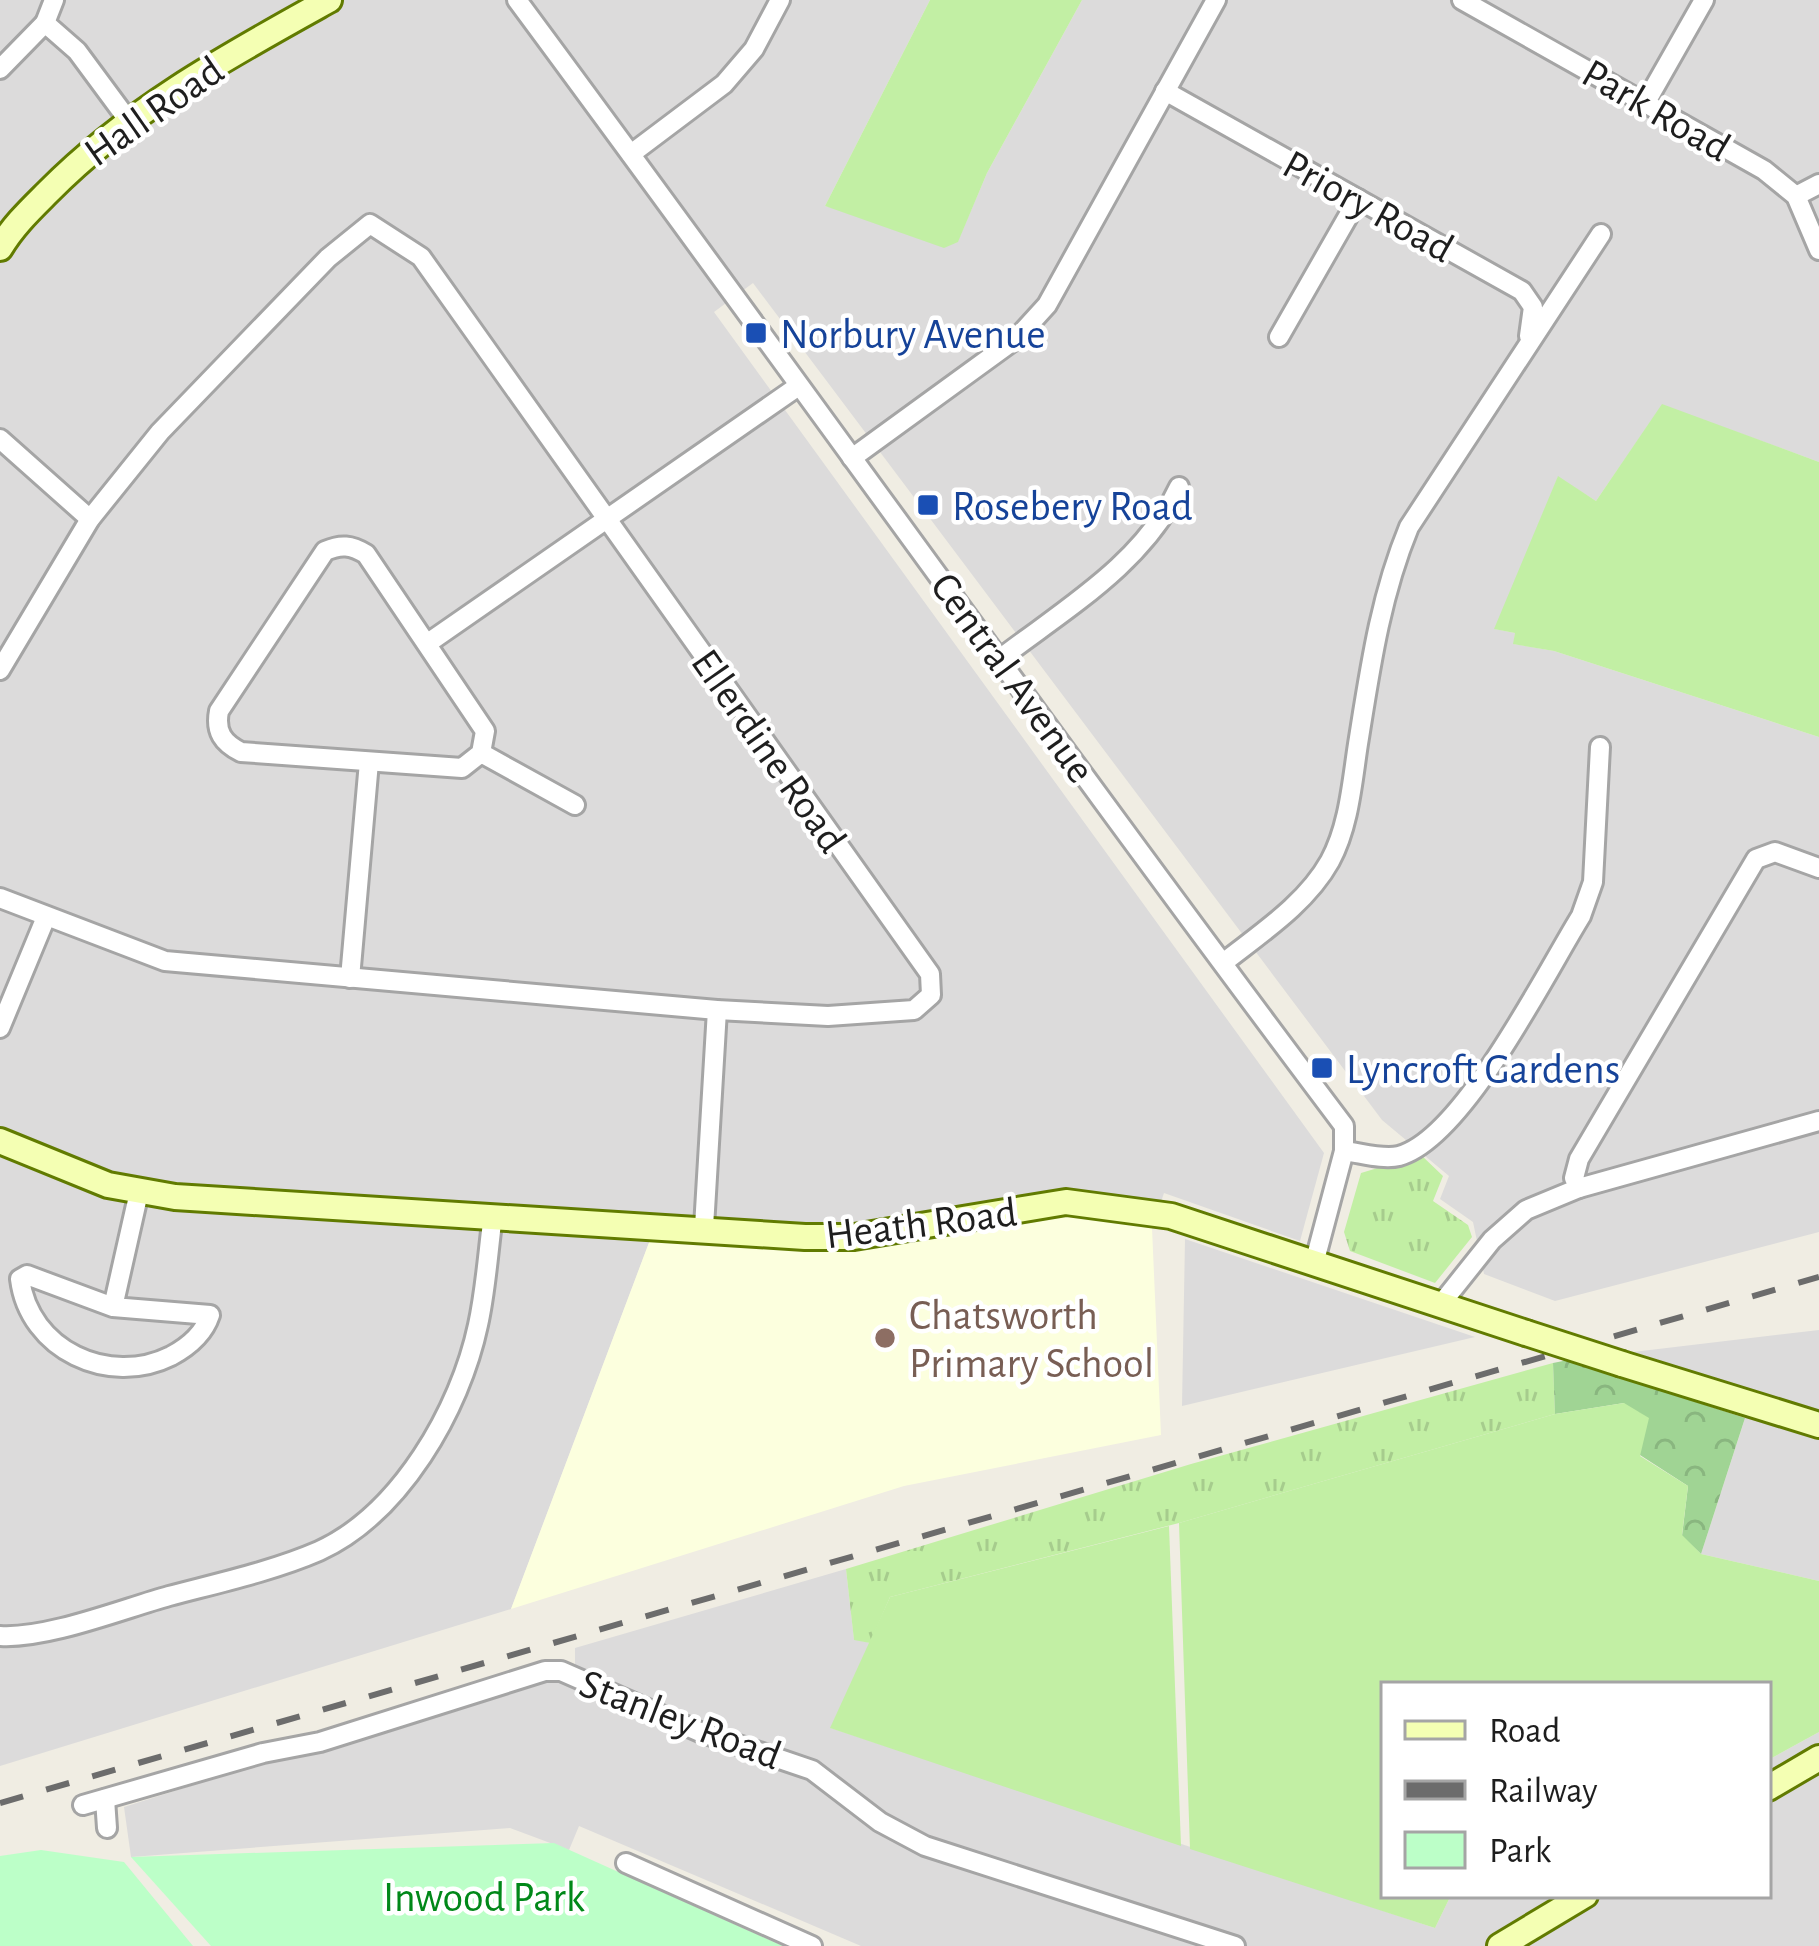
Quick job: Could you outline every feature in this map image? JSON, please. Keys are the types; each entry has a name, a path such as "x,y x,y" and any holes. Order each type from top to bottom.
{"street":[{"path":"0,69 45,23 53,0"},
{"name":"Hall Road","path":"3,235 82,157 128,120 197,74 329,0"},
{"name":"Central Avenue","path":"517,0 1344,1126 1344,1150"},
{"path":"631,154 724,84 754,49 780,0"},
{"path":"852,458 1018,338 1047,305 1216,0"},
{"name":"Park Road","path":"1462,0 1764,170 1796,196"},
{"path":"1646,102 1703,0"},
{"path":"45,23 77,51 128,120"},
{"name":"Priory Road","path":"1166,91 1522,291 1533,307 1527,345"},
{"path":"1819,184 1796,196 1819,250"},
{"path":"1279,337 1358,200"},
{"name":"Ellerdine Road","path":"0,670 90,519 160,432 328,258 370,224 421,257 930,974 931,995 914,1010 828,1016 165,961 0,898"},
{"path":"1223,963 1299,902 1330,861 1346,818 1379,613 1408,527 1600,234"},
{"path":"428,643 797,387"},
{"path":"0,439 90,519"},
{"path":"1000,658 1118,570 1172,503 1179,487"},
{"path":"353,546 366,554 485,730 481,753 462,768 242,752 221,737 218,711 326,551 353,546"},
{"path":"1315,1260 1344,1150 1399,1156 1415,1149 1462,1109 1581,916 1593,882 1600,748"},
{"path":"481,753 574,805"},
{"path":"350,978 369,762"},
{"path":"1579,1188 1574,1178 1579,1159 1756,859 1775,852 1819,868"},
{"path":"0,1028 46,917"},
{"path":"704,1227 717,1010"},
{"path":"1441,1304 1492,1240 1526,1210 1579,1188 1819,1121"},
{"name":"Heath Road","path":"0,1141 78,1175 139,1192 854,1237 1066,1202 1099,1203 1171,1216 1315,1260 1526,1333 1819,1425"},
{"path":"113,1306 139,1192"},
{"path":"0,1636 16,1637 64,1625 297,1558 320,1550 370,1519 409,1479 449,1403 477,1329 493,1215"},
{"path":"27,1275 113,1306 210,1316 195,1339 166,1358 136,1367 102,1366 65,1350 36,1325 23,1300 20,1279 27,1275"},
{"name":"Stanley Road","path":"83,1805 263,1753 320,1742 526,1676 561,1671 700,1732 812,1770 880,1822 925,1846 1235,1946"},
{"path":"1771,1786 1819,1758"},
{"path":"105,1799 107,1828"},
{"path":"626,1863 812,1946"},
{"path":"1500,1946 1580,1898"}],"shaded area":[{"path":"0,0 930,0 825,206 958,241 987,173 1082,0 1819,0 1819,462 1662,405 1596,501 1558,477 1495,629 1515,633 1514,644 1554,651 1819,737 1819,1232 1555,1301 1484,1274 1473,1222 1440,1199 1449,1176 1382,1120 753,283 714,312 1324,1153 1300,1241 1164,1193 1152,1228 1072,1207 848,1241 653,1232 511,1609 0,1766"},
{"name":"Chatsworth Primary School","path":"1072,1207 1152,1228 1161,1435 904,1486 511,1609 653,1232 805,1237"},
{"path":"1185,1239 1475,1337 1182,1406"},
{"path":"1819,1330 1819,1411 1633,1352"},
{"path":"1750,1403 1819,1425 1819,1581 1701,1554"},
{"path":"846,1569 854,1639 870,1643 831,1728 1435,1928 1450,1898 1771,1898 1771,1758 1819,1732 1819,1946 861,1946 579,1826 569,1850 510,1828 131,1857 124,1807 575,1664 575,1648"}],"green space":[{"path":"930,0 1082,0 987,173 958,242 944,248 825,206"},
{"path":"1662,404 1819,462 1819,737 1554,651 1513,644 1515,633 1494,629 1558,476 1596,501"},
{"path":"1421,1155 1443,1176 1433,1201 1468,1225 1472,1237 1435,1283 1350,1251 1344,1232 1361,1173"},
{"path":"1568,1360 1745,1418 1701,1554 1682,1536 1688,1486 1640,1455 1624,1403 1555,1414 1553,1363"},
{"path":"1553,1363 1555,1414 1179,1523 890,1597 870,1643 854,1640 846,1569 1191,1464"},
{"path":"1624,1403 1649,1418 1640,1456 1688,1486 1682,1535 1701,1554 1819,1581 1819,1732 1771,1758 1771,1682 1381,1682 1381,1898 1450,1898 1435,1928 1190,1849 1179,1523 1555,1414"},
{"path":"1169,1526 1181,1846 830,1728 890,1597"},
{"name":"Inwood Park","path":"554,1843 783,1946 211,1946 131,1857"},
{"path":"41,1850 124,1862 193,1946 0,1946 0,1856"}],"railway":[{"path":"0,1803 1819,1277"}],"place":[{"name":"Norbury Avenue","path":"756,333"},
{"name":"Rosebery Road","path":"928,505"},
{"name":"Lyncroft Gardens","path":"1322,1068"},
{"name":"Chatsworth Primary School","path":"885,1338"}]}
